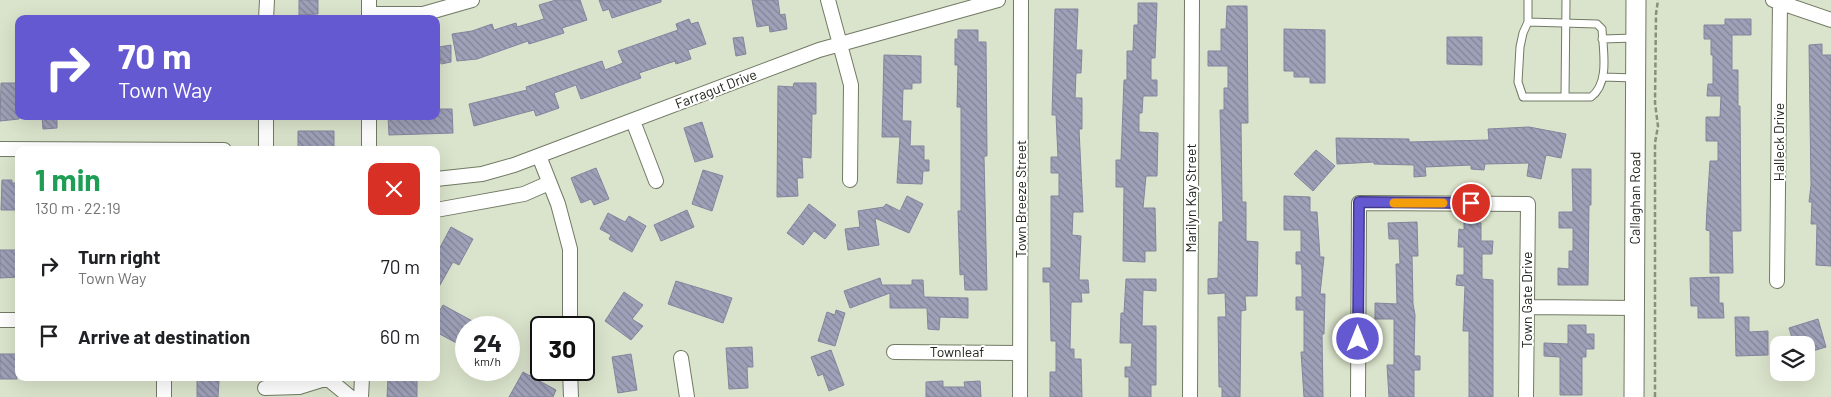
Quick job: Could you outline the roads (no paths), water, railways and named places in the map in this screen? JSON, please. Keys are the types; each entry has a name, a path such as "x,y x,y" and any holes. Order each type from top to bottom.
{"main road":[{"name":"Callaghan Road","path":"1634,397 1636,308 1636,0"}],"street":[{"path":"266,0 266,15"},
{"path":"369,11 423,14 472,0"},
{"path":"828,0 842,45 851,85 850,180"},
{"name":"Farragut Drive","path":"440,179 482,174 539,156 785,62 998,0"},
{"name":"Town Breeze Street","path":"1020,397 1021,0"},
{"name":"Marilyn Kay Street","path":"1190,397 1192,0"},
{"path":"1777,1 1831,20"},
{"name":"Halleck Drive","path":"1777,1 1777,281"},
{"path":"266,120 266,146"},
{"path":"369,120 369,146"},
{"path":"633,121 656,181"},
{"path":"0,149 15,149"},
{"path":"539,156 570,249 570,316"},
{"path":"440,209 524,194 549,184"},
{"name":"Town Gate Drive","path":"1358,397 1359,202 1528,204 1526,397"},
{"path":"1527,307 1636,308"},
{"path":"0,320 15,320"},
{"name":"Townleaf","path":"894,352 1020,353"},
{"path":"682,358 688,397"},
{"path":"164,381 164,397"},
{"path":"265,387 299,387 318,381"},
{"path":"331,381 350,397"},
{"path":"361,397 362,381"},
{"path":"570,381 571,397"}],"lane":[{"path":"1528,0 1528,22 1520,47 1520,90 1523,97 1590,97 1598,92 1603,77 1602,29 1597,24 1528,22"},
{"path":"1565,97 1566,0"},
{"path":"1602,39 1636,38"},
{"path":"1603,77 1636,78"}]}
